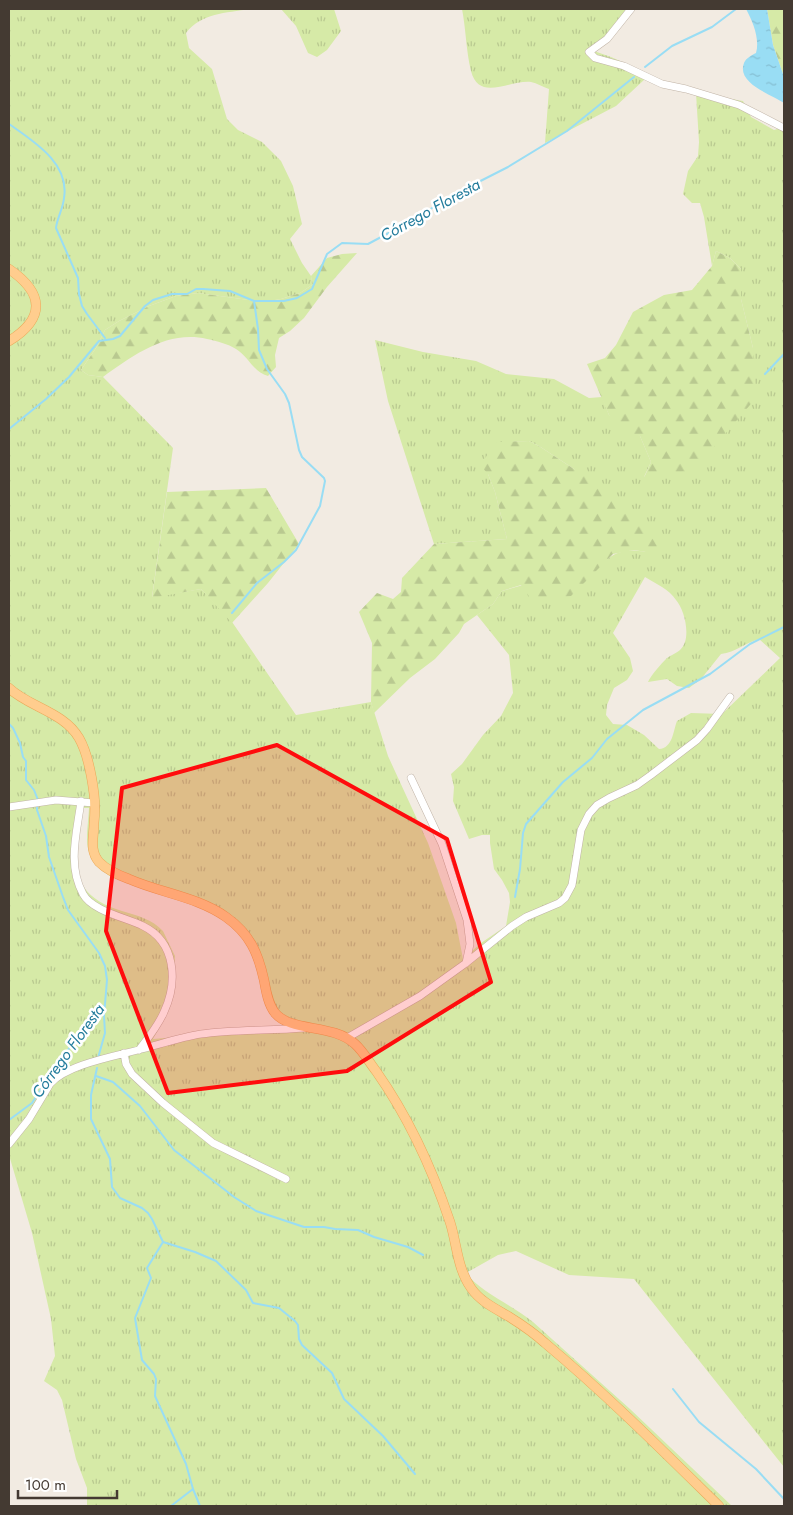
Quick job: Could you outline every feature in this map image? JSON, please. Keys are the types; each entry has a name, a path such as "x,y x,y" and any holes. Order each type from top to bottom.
{"main road":[{"path":"9,270 27,284 34,298 36,308 31,323 9,341"},
{"path":"9,688 20,697 62,721 78,737 86,760 94,802 93,852 102,865 129,879 205,906 225,916 244,933 258,956 267,994 275,1012 281,1018 291,1023 330,1030 348,1038 357,1045 396,1100 428,1163 452,1230 459,1262 472,1291 479,1298 529,1330 563,1357 716,1503"}],"street":[{"path":"631,9 607,39 589,52 595,58 624,66 662,84 740,105 784,128"},
{"path":"348,1038 420,996 466,963 512,926 559,903 572,885 581,830 589,814 597,805 637,785 696,740 707,729 730,697"},
{"path":"411,778 442,844 467,920 470,944 466,963"},
{"path":"9,807 56,800 94,802"},
{"path":"81,801 74,852 75,867 84,895 97,907 154,932 164,944 170,960 172,981 167,1006 161,1019 139,1050"},
{"path":"9,1144 29,1119 54,1078 72,1069 124,1053 201,1034 239,1030 312,1027"},
{"path":"124,1053 126,1064 132,1074 188,1124 222,1147 286,1179"}],"highlighted area":[{"path":"277,745 447,839 491,982 347,1071 168,1093 106,931 122,788"}],"green space":[{"path":"9,9 250,9 223,13 199,21 186,33 189,48 212,69 227,119 238,130 262,142 281,161 293,186 302,224 290,239 311,276 312,285 300,293 263,302 198,293 176,296 149,306 105,330 96,348 81,370 88,375 103,377 173,448 152,597 201,589 230,619 296,715 371,702 388,756 428,843 456,923 463,959 481,943 506,926 510,902 509,893 494,869 490,835 469,839 453,801 454,787 451,774 462,764 483,735 501,716 513,693 509,655 477,615 493,604 502,591 604,562 624,551 646,552 574,469 529,441 497,443 488,474 495,492 507,539 434,544 388,401 375,340 423,352 476,361 506,374 554,379 589,398 602,397 609,415 640,436 651,462 644,477 753,348 741,299 741,269 730,258 716,251 712,266 700,203 692,203 683,194 688,171 698,156 696,93 743,101 751,117 774,130 784,127 784,1467 634,1279 569,1275 516,1251 498,1255 466,1273 488,1293 533,1322 630,1409 732,1506 87,1506 87,1488 76,1459 62,1400 57,1390 44,1381 55,1356 51,1319 32,1233 9,1155","holes":["645,577 673,596 682,611 686,625 684,645 679,651 665,660 648,682 667,679 677,686 689,688 701,679 721,654 759,639 780,658 722,714 691,713 677,721 670,742 664,748 659,749 644,735 627,725 613,724 606,715 607,705 614,688 627,680 633,671 630,658 613,633","81,808 89,808 88,848 95,863 102,870 113,878 200,903 245,935 261,976 271,1011 284,1025 289,1027 153,1039 165,1017 175,956 163,931 159,927 144,918 103,903 90,894 82,883 77,871 76,857"]},
{"path":"281,9 334,9 341,31 327,50 317,57 308,53 296,26"},
{"path":"462,9 633,9 594,51 628,65 645,79 616,106 545,143 549,89 531,82 487,88 481,86 475,80 471,71"},
{"path":"767,9 784,9 784,77 773,45"},
{"path":"716,251 730,258 741,269 741,299 753,348 756,398 694,470 644,478 651,462 640,436 621,431 609,415 587,364 605,358 616,345 633,312 664,295 692,290 712,266"},
{"path":"357,253 327,287 304,318 279,338 275,355 276,367 268,376 259,372 233,347 207,339 192,337 178,338 152,346 103,377 88,375 81,370 96,348 105,330 149,306 176,296 198,293 263,302 281,299 300,293 312,285 311,276 327,258"},
{"path":"529,441 574,469 610,487 659,546 646,552 634,550 613,554 571,596 533,602 521,585 502,591 493,604 464,624 459,633 435,659 410,678 374,713 371,702 372,643 359,612 377,593 393,599 401,592 402,578 434,544 507,539 495,492 488,474 480,465 497,442"},
{"path":"266,488 299,544 268,583 232,623 201,589 152,598 167,492"}],"water":[{"path":"746,9 767,9 773,45 784,77 784,103 756,88 745,77 744,63 756,53 757,48 753,25"}],"waterway":[{"name":"Córrego Floresta","path":"645,67 672,46 712,27 736,9"},
{"name":"Córrego Floresta","path":"9,429 46,399 69,377 99,341 120,336 145,306 153,300 172,294 187,294 196,289 230,291 254,301 284,301 297,298 312,289 327,254 342,243 368,244 415,219 449,197 508,167 567,131 634,77"},
{"path":"9,124 48,154 61,174 64,185 64,198 56,228 78,278 82,306 105,338"},
{"path":"232,613 257,583 296,550 320,506 325,481 302,457 289,403 285,394 267,369 259,350 254,301"},
{"path":"765,374 784,354"},
{"path":"515,897 523,833 526,824 563,782 592,758 607,739 643,710 710,674 750,644 784,627"},
{"name":"Córrego Floresta","path":"9,724 20,743 23,757 26,761 26,780 34,790 38,800"},
{"name":"Córrego Floresta","path":"37,805 46,836 49,857 68,910 99,953 105,966 107,980 104,1016 105,1033 98,1058"},
{"name":"Córrego Floresta","path":"9,1120 32,1103 85,1027 105,1005"},
{"path":"97,1068 91,1095 91,1119 110,1159 112,1187 120,1198 142,1208 148,1213 163,1242"},
{"path":"96,1076 113,1082 140,1106 174,1150 234,1197 256,1211 304,1227 358,1230 408,1247 423,1255"},
{"path":"163,1242 216,1261 246,1290 253,1303 279,1308 295,1321 298,1325 299,1339 302,1345 332,1373 344,1399 383,1436 415,1474"},
{"path":"163,1242 147,1268 151,1278 135,1318 142,1360 156,1379 155,1396 186,1464 200,1506"},
{"path":"673,1389 699,1422 756,1469 784,1499"},
{"path":"171,1506 193,1489"}]}
